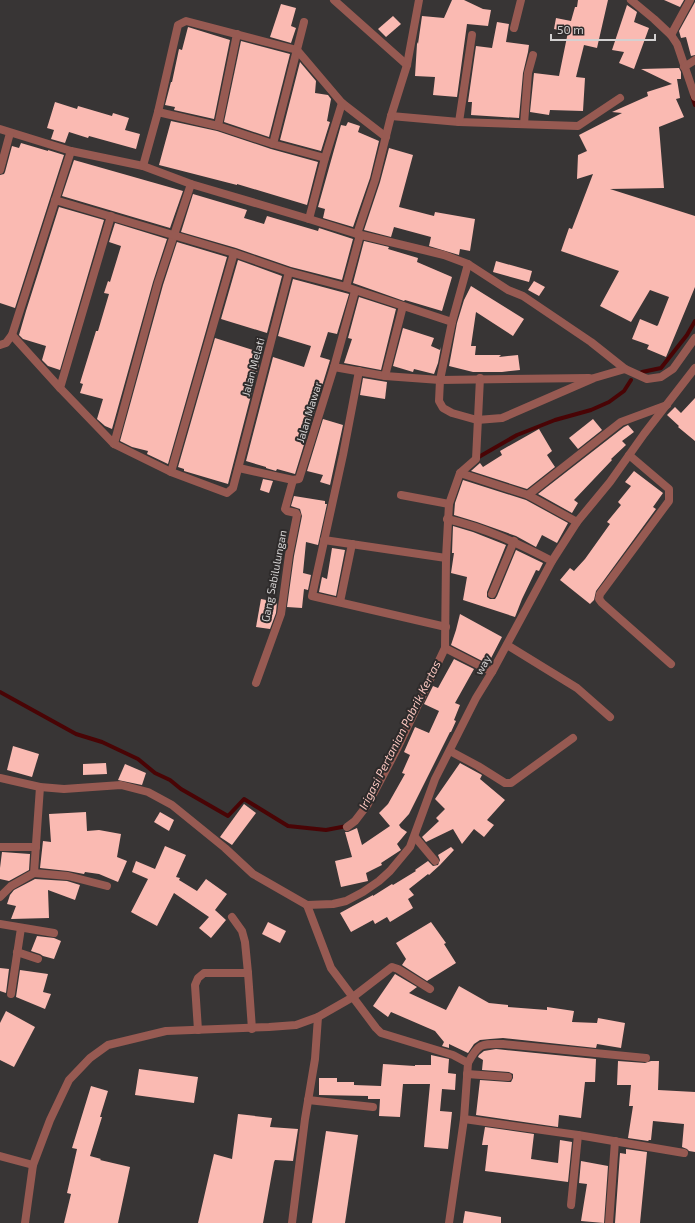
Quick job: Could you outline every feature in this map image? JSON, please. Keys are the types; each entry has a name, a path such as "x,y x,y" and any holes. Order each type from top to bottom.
{"street":[{"path":"334,0 407,65"},
{"path":"346,287 391,116 407,65 419,0"},
{"path":"514,28 521,0"},
{"path":"631,0 671,35 677,44 695,97"},
{"path":"671,35 690,0"},
{"path":"143,166 158,112 178,25 186,21 297,50 342,103 386,137"},
{"path":"273,144 304,22"},
{"path":"218,126 237,34"},
{"path":"459,122 472,35"},
{"path":"524,124 528,73 533,55"},
{"path":"684,68 695,60"},
{"path":"391,116 459,122 578,126 620,98"},
{"path":"309,219 325,158 342,103"},
{"path":"158,112 218,126 273,144 325,158"},
{"path":"0,129 72,151 143,166 191,184 359,234 444,255 468,264 508,290 523,296 592,342 625,369 647,379 662,376 673,369 695,338"},
{"path":"0,170 10,133"},
{"path":"0,345 6,343 12,335 72,151"},
{"path":"114,444 158,283 191,184"},
{"path":"55,200 234,252 290,272 346,287 452,322"},
{"path":"60,388 111,216"},
{"path":"12,335 114,444 171,472 234,252"},
{"path":"468,264 452,322 440,380 439,401 443,408 452,413 477,420 502,418 594,378 625,369"},
{"name":"Jalan Melati","path":"171,472 227,493 233,488 290,272"},
{"name":"Jalan Mawar","path":"293,480 298,480 300,478 334,367 355,291"},
{"path":"385,376 403,306"},
{"path":"334,367 385,376 440,380 480,378 594,378"},
{"path":"359,371 343,455 312,596 446,627"},
{"name":"way","path":"307,905 333,904 346,901 363,892 390,871 410,846 415,837 435,779 476,698 507,645 552,561 578,522 694,371"},
{"path":"347,827 355,821 368,804 397,749 445,648 447,519 449,504 460,472 476,459 480,378"},
{"path":"528,495 621,422 668,404"},
{"path":"629,455 670,489 670,501 600,594 599,600 671,664"},
{"path":"239,468 293,480"},
{"path":"460,472 528,495 578,522"},
{"name":"Gang Sabilulungan","path":"256,683 282,606 289,555 297,515 296,513 285,509 293,480"},
{"path":"401,495 449,504"},
{"path":"447,519 473,525 514,541 552,561"},
{"path":"324,540 446,558"},
{"path":"492,594 514,541"},
{"path":"340,602 352,544"},
{"path":"507,645 577,688 610,717"},
{"path":"445,648 492,672"},
{"path":"450,751 508,784 573,738"},
{"path":"0,778 40,787 64,789 122,785 148,792 172,805 225,848 253,874 307,905 331,968 376,1028 382,1033 453,1055 468,1063"},
{"path":"34,873 40,787"},
{"path":"415,837 435,860"},
{"path":"0,847 36,847"},
{"path":"0,896 11,886 34,873 68,876 107,886"},
{"path":"232,918 242,931 245,942 252,1029"},
{"path":"0,924 54,933"},
{"path":"11,994 21,928"},
{"path":"17,952 38,959"},
{"path":"25,1223 33,1164 50,1120 69,1080 90,1058 108,1045 166,1031 252,1029 296,1025 318,1017 353,997 392,967 398,969 430,989"},
{"path":"198,1030 195,984 198,978 204,973 248,973"},
{"path":"292,1223 308,1100 315,1059 318,1017"},
{"path":"449,1223 464,1119 468,1063 474,1051 478,1047 484,1044 503,1044 646,1058"},
{"path":"467,1074 508,1077"},
{"path":"308,1100 373,1107"},
{"path":"464,1119 578,1135 684,1153"},
{"path":"571,1205 578,1135"},
{"path":"609,1223 615,1141"},
{"path":"0,1156 33,1164"}],"building":[{"path":"452,0 464,0 483,9 491,10 488,26 467,24 457,97 433,95 435,77 415,76 417,42 418,44 422,16 444,18"},
{"path":"578,0 608,0 597,48 584,45 576,77 585,78 583,111 550,110 549,115 530,112 534,73 559,76 568,32 554,29 556,18 571,21 575,7 577,7"},
{"path":"664,0 684,0 680,7"},
{"path":"695,2 695,55 691,56 686,37 681,38 679,31"},
{"path":"281,4 296,8 291,26 296,28 291,43 270,37"},
{"path":"627,5 637,12 634,22 649,28 634,69 619,63 624,52 612,50"},
{"path":"393,16 401,24 386,37 378,29"},
{"path":"497,22 509,24 506,42 529,45 523,73 519,118 471,115 472,102 468,102 476,46 492,48"},
{"path":"188,27 230,40 214,119 174,110 175,107 165,105 172,82 179,49 182,50"},
{"path":"241,41 290,54 269,137 224,122"},
{"path":"300,62 316,81 315,93 328,95 331,99 327,121 330,122 321,151 280,140"},
{"path":"679,68 681,72 681,79 677,79 680,98 676,99 684,117 659,127 664,188 610,189 695,216 695,287 666,357 647,349 649,345 632,339 640,319 657,326 658,325 669,297 650,290 631,322 600,306 619,271 561,251 569,228 572,229 593,174 577,179 578,155 587,151 579,135 622,113 612,112 648,96 647,92 672,84 641,69"},
{"path":"55,102 77,109 78,106 112,116 113,113 129,118 125,130 140,134 136,149 69,132 65,143 51,139 54,130 47,128"},
{"path":"171,121 217,131 271,149 318,162 307,205 237,184 159,165"},
{"path":"348,122 360,126 358,132 379,141 370,178 353,227 323,218 325,209 318,207 341,125 346,126"},
{"path":"21,143 64,155 15,308 0,303 0,175 4,174 5,172 12,146 19,148"},
{"path":"389,148 413,155 399,207 434,216 435,212 475,219 470,251 460,249 459,255 429,246 431,237 394,227 391,237 364,230 380,182"},
{"path":"74,160 183,191 170,228 62,196"},
{"path":"193,194 247,210 244,218 264,224 267,216 318,231 319,228 353,239 342,280 291,267 236,248 181,232"},
{"path":"59,207 104,220 60,370 48,366 42,360 46,346 23,339 19,335"},
{"path":"115,223 167,239 153,282 112,429 105,426 97,419 103,399 80,393 83,384 80,383 109,294 104,293 108,281 110,282 121,246 109,242"},
{"path":"364,241 389,247 388,249 418,258 417,262 452,277 442,311 405,300 404,301 353,283"},
{"path":"177,242 227,257 168,464 147,454 148,451 132,447 120,441 163,285"},
{"path":"238,260 282,276 267,333 221,319"},
{"path":"496,261 532,271 529,282 493,272"},
{"path":"293,279 349,294 337,334 328,332 320,357 330,360 295,474 277,469 276,471 246,461 273,357 304,367 311,346 278,336"},
{"path":"534,281 545,287 539,296 528,290"},
{"path":"471,286 524,319 513,336 476,312 471,346 476,346 475,355 501,355 499,357 518,355 520,370 502,372 473,372 449,366 457,323 464,300"},
{"path":"359,297 396,309 381,370 344,363 352,339 348,338"},
{"path":"403,328 434,338 431,346 440,350 441,347 434,374 414,369 413,372 393,366"},
{"path":"215,338 262,353 228,484 184,471 184,469 178,467"},
{"path":"363,378 387,382 385,399 360,395"},
{"path":"695,398 695,441 678,427 679,426 667,415 675,407 681,413"},
{"path":"323,419 343,425 330,485 320,482 323,475 307,471"},
{"path":"593,419 602,430 578,449 569,438"},
{"path":"628,425 634,432 622,441 626,445 611,459 612,460 574,500 578,503 572,513 538,494 624,427"},
{"path":"539,429 552,451 547,455 555,467 527,489 471,471 480,463 483,467 502,455 500,451"},
{"path":"634,471 663,493 653,507 656,509 596,591 594,600 590,604 560,580 570,568 574,571 585,559 610,524 607,522 621,505 618,502 631,486 625,482"},
{"path":"263,479 273,481 269,493 260,490"},
{"path":"463,480 526,500 568,523 557,543 542,535 536,547 516,536 454,515 455,503"},
{"path":"294,496 325,501 325,504 327,504 318,545 306,542 303,573 311,575 308,590 304,589 302,608 287,607 294,556 302,516 300,509 291,506"},
{"path":"453,526 506,545 487,592 487,597 490,599 495,599 497,596 516,550 543,563 539,571 536,570 515,617 463,600 467,577 451,573 454,553 452,553"},
{"path":"332,548 345,550 336,596 319,592 322,577 327,579"},
{"path":"261,599 277,602 276,613 270,629 256,627"},
{"path":"460,614 502,637 488,664 451,645"},
{"path":"454,659 474,669 455,703 460,705 454,720 456,721 451,732 409,814 399,825 407,832 397,844 401,850 381,863 382,865 366,873 368,881 341,887 335,861 352,857 345,832 357,828 362,845 390,826 379,813 388,804 405,774 402,773 410,755 404,752 415,727 429,733 439,711 424,704 433,686 438,688"},
{"path":"13,746 39,754 32,777 7,770"},
{"path":"106,763 107,774 83,775 83,764"},
{"path":"460,763 482,775 480,779 505,800 487,820 494,825 484,837 474,829 462,844 453,829 426,842 422,837 439,821 436,818 445,809 435,799"},
{"path":"125,764 146,773 142,785 118,780"},
{"path":"244,804 256,813 232,845 220,837"},
{"path":"86,812 87,831 99,830 121,834 117,857 127,861 118,882 99,874 85,872 84,874 40,868 43,841 51,842 49,814"},
{"path":"160,812 174,820 169,831 154,822"},
{"path":"165,846 186,855 176,877 180,878 179,880 197,891 206,879 227,894 215,910 226,920 211,938 199,928 209,917 174,893 157,926 131,912 148,879 132,872 136,861 155,869"},
{"path":"451,847 454,850 440,865 409,889 414,895 408,899 413,908 390,922 387,917 375,924 373,920 351,932 340,913 373,896 392,884 393,885 416,871 415,870 428,861 433,866 438,865 440,860 438,855"},
{"path":"2,852 30,854 29,870 9,881 0,879"},
{"path":"35,879 67,881 80,885 75,900 48,890 49,918 11,919 16,906 7,904 10,895 14,890"},
{"path":"268,922 286,931 280,943 262,934"},
{"path":"431,922 446,943 444,944 456,963 427,981 402,965 406,959 396,943"},
{"path":"37,936 54,938 61,941 54,959 31,951"},
{"path":"0,968 9,969 6,993 0,991"},
{"path":"20,970 48,974 43,992 51,994 45,1009 16,997"},
{"path":"395,974 417,987 409,993 446,1010 459,986 489,1003 508,1005 508,1007 547,1010 547,1007 574,1011 572,1022 597,1023 598,1018 625,1023 621,1048 597,1044 596,1048 503,1038 480,1040 474,1044 468,1053 449,1044 449,1048 442,1046 444,1042 435,1031 391,1012 388,1017 373,1006"},
{"path":"6,1011 35,1027 14,1067 0,1060 0,1023"},
{"path":"496,1049 596,1059 595,1082 585,1082 581,1118 559,1115 558,1127 476,1115 480,1080 511,1082 513,1078 513,1074 509,1072 482,1070 483,1060 478,1057 479,1055 484,1051"},
{"path":"431,1055 449,1059 448,1073 456,1074 455,1090 442,1089 440,1111 452,1112 448,1149 424,1147 430,1084 403,1084 400,1117 379,1116 380,1099 368,1099 368,1096 319,1095 319,1078 337,1078 337,1082 354,1082 354,1085 381,1086 383,1064 415,1066 431,1065"},
{"path":"618,1061 645,1063 659,1061 658,1090 695,1092 695,1152 689,1151 682,1147 684,1124 653,1121 651,1140 648,1141 628,1138 633,1106 629,1106 631,1085 617,1085"},
{"path":"139,1069 198,1077 194,1103 135,1095"},
{"path":"91,1086 108,1091 90,1156 101,1159 100,1160 130,1167 118,1223 64,1223 71,1194 67,1193 77,1149 72,1148"},
{"path":"238,1114 272,1118 270,1127 298,1129 293,1161 275,1160 274,1162 263,1223 198,1223 214,1154 232,1159"},
{"path":"485,1127 534,1134 531,1159 558,1163 560,1140 572,1142 568,1182 485,1171 488,1145 482,1145"},
{"path":"326,1131 358,1135 345,1223 312,1223"},
{"path":"626,1149 647,1152 640,1223 615,1223 620,1153 626,1154"},
{"path":"581,1161 608,1166 604,1223 581,1221 587,1184 579,1183"},
{"path":"465,1211 501,1217 501,1223 463,1223"}],"waterway":[{"name":"Irigasi Pertanian Pabrik Kertas","path":"692,96 695,105"},
{"name":"Irigasi Pertanian Pabrik Kertas","path":"642,372 661,368 687,335 695,321"},
{"name":"Irigasi Pertanian Pabrik Kertas","path":"477,458 517,435 555,420 591,410 609,402 624,391 631,380"},
{"name":"Irigasi Pertanian Pabrik Kertas","path":"0,692 76,734 102,742 138,759 155,773 170,780 181,789 228,816 244,799 288,826 326,830 347,826"}]}
